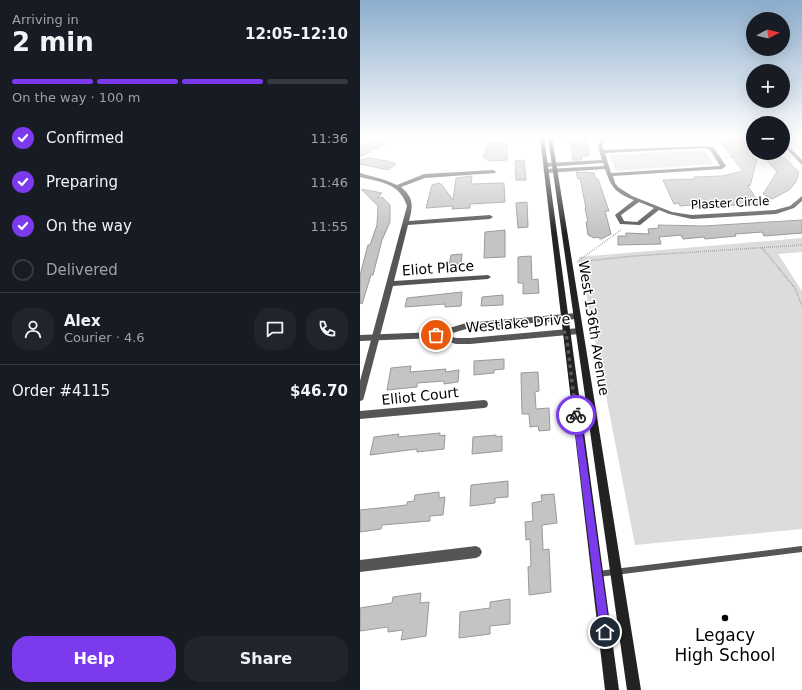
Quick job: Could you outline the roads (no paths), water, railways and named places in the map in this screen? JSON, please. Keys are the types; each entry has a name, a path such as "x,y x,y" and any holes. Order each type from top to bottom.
{"main road":[{"name":"West 136th Avenue","path":"546,169 612,690"},
{"name":"West 136th Avenue","path":"554,169 634,690"}],"street":[{"name":"Plaster Circle","path":"608,169 616,188 638,200 681,215 702,217 776,212 792,207 802,200"},
{"path":"610,175 701,169"},
{"path":"397,186 424,176 493,172"},
{"path":"360,175 397,186 410,202 407,223 360,397"},
{"path":"638,200 618,215 619,220 626,224 638,224 658,208"},
{"path":"407,223 490,217"},
{"name":"Eliot Place","path":"390,284 488,277"},
{"name":"Westlake Drive","path":"360,338 436,335 466,326 576,316"},
{"name":"Westlake Drive","path":"436,335 462,341 579,331"},
{"name":"Elliot Court","path":"360,416 484,404"},
{"path":"360,566 476,552"}],"lane":[{"path":"598,574 802,549"}],"place":[{"name":"Legacy High School","path":"725,618"}]}
